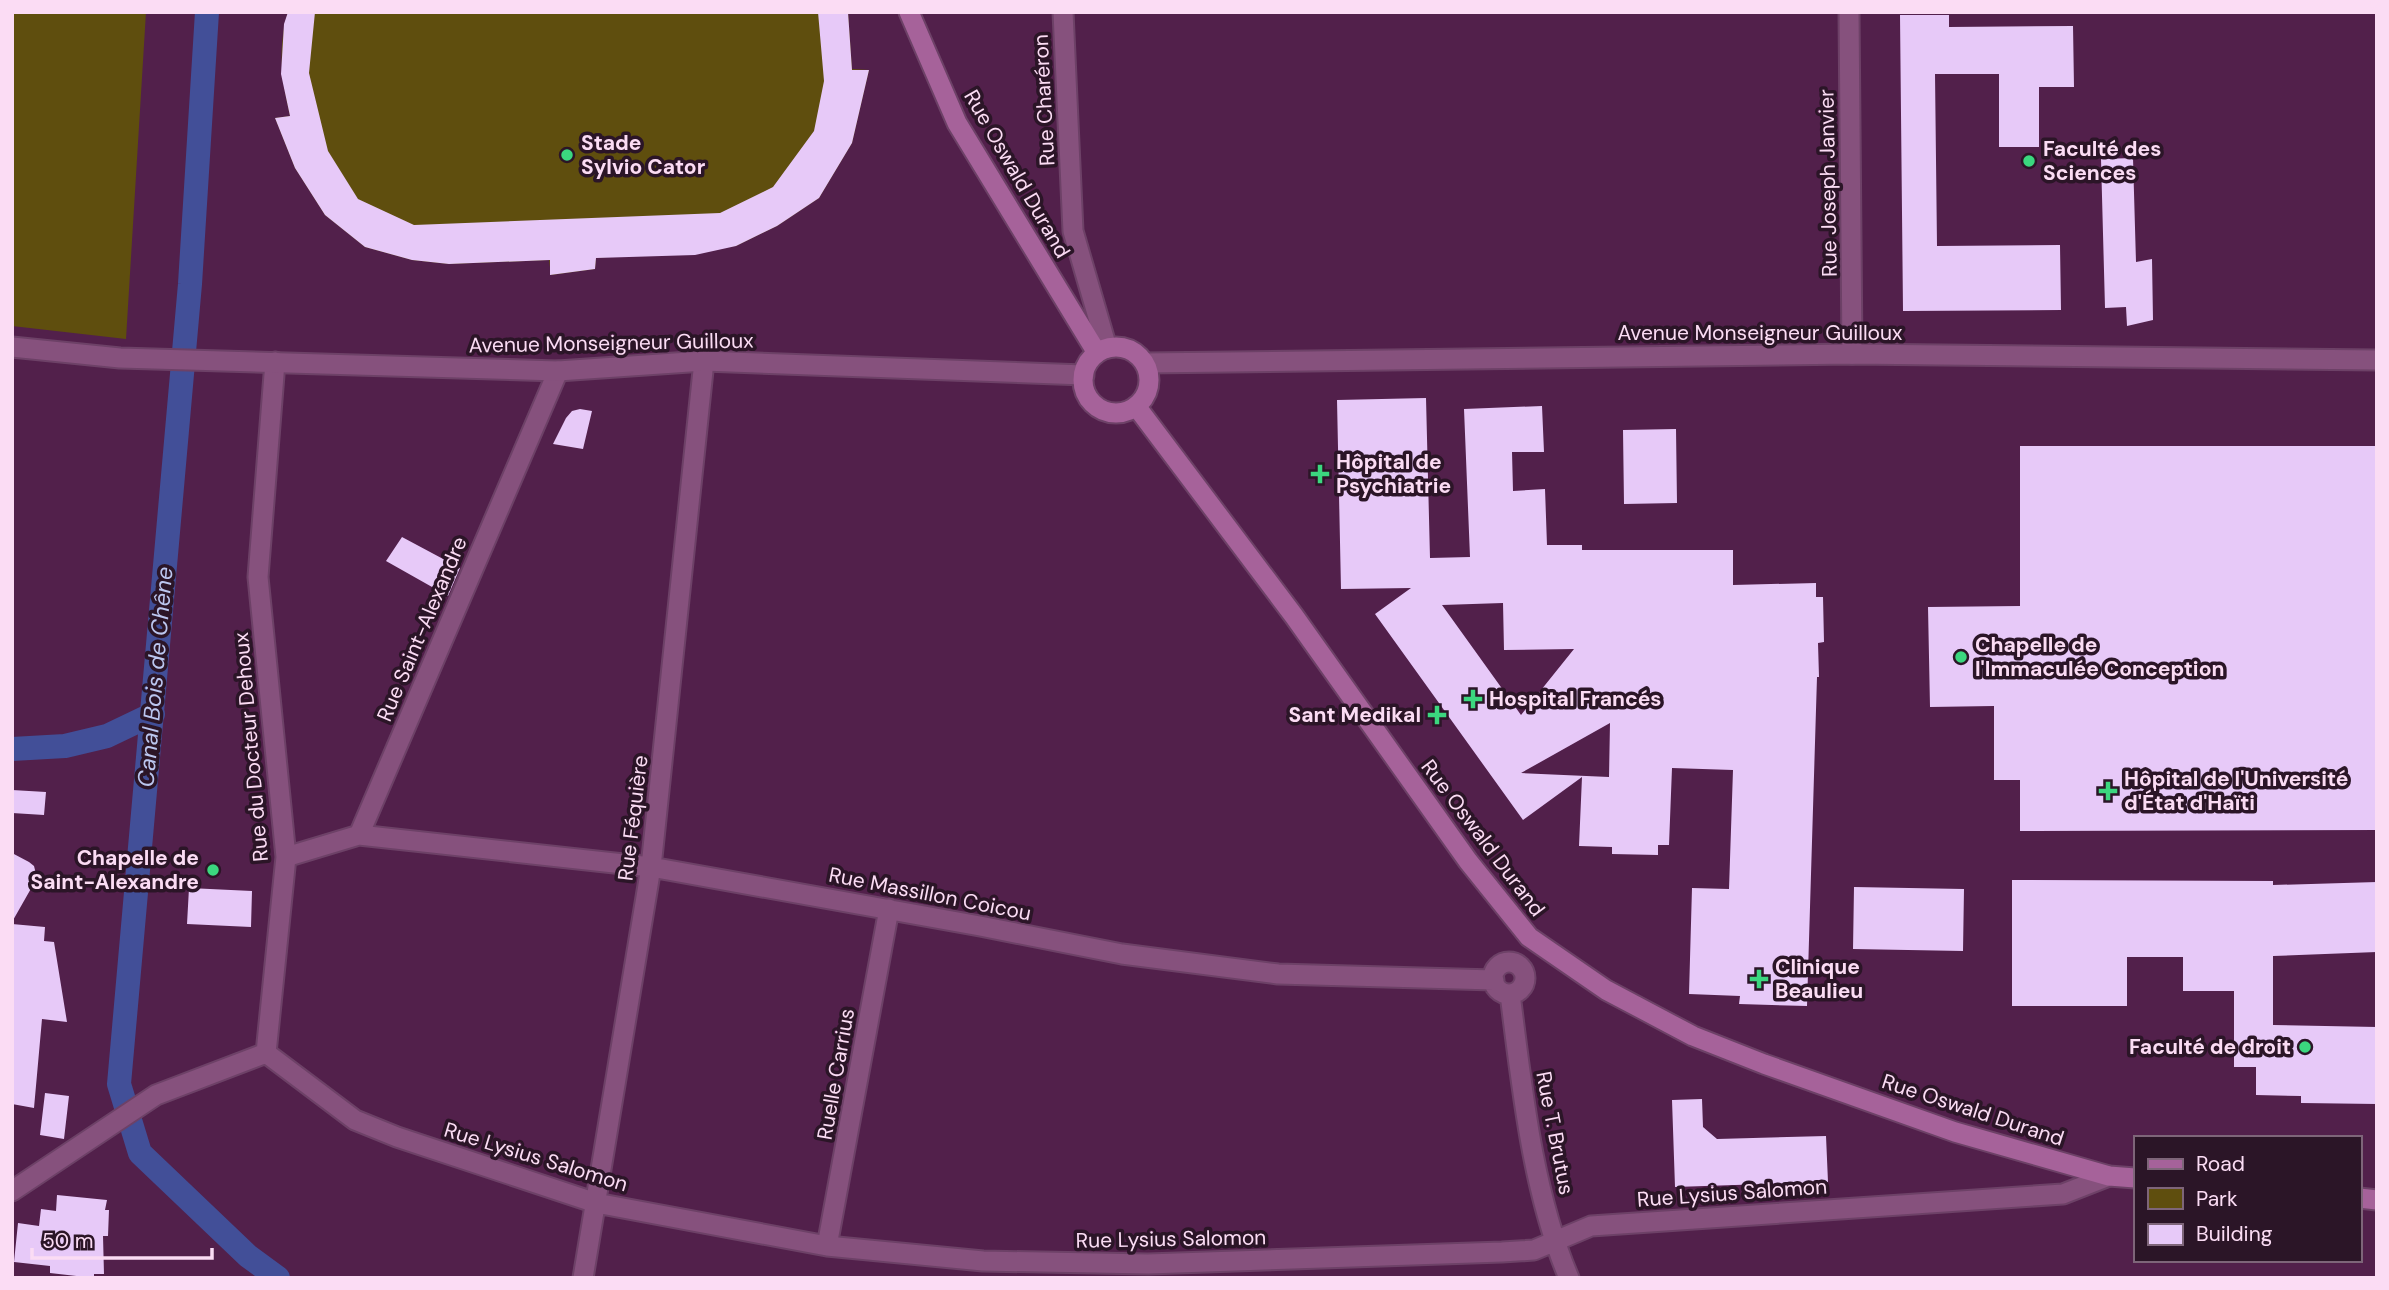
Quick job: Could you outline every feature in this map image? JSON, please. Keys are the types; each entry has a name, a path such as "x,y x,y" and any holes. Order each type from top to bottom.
{"main road":[{"name":"Rue Oswald Durand","path":"909,12 957,123 1102,351"},
{"path":"1117,347 1128,349 1144,363 1148,372 1147,391 1136,406 1126,411 1104,410 1088,396 1084,386 1086,366 1102,351 1117,347"},
{"name":"Rue Oswald Durand","path":"1136,406 1294,616 1468,861 1529,936 1606,990 1693,1036 1955,1132 2109,1176 2134,1178"}],"street":[{"name":"Rue Charéron","path":"1062,12 1073,231 1102,351"},
{"name":"Rue Joseph Janvier","path":"1849,12 1852,354"},
{"name":"Avenue Monseigneur Guilloux","path":"12,347 120,358 558,371 704,361 1084,375"},
{"name":"Avenue Monseigneur Guilloux","path":"1144,363 1852,354 2377,360"},
{"name":"Rue Féquière","path":"583,1278 651,867 704,361"},
{"name":"Rue du Docteur Dehoux","path":"266,1053 286,857 258,577 275,362"},
{"name":"Rue Saint-Alexandre","path":"359,835 558,371"},
{"name":"Rue Massillon Coicou","path":"359,835 651,867 1122,954 1278,974 1493,980"},
{"path":"286,857 359,835"},
{"name":"Ruelle Carrius","path":"827,1246 889,909"},
{"path":"1514,963 1529,936"},
{"path":"1514,963 1520,967 1525,980 1522,987 1510,994 1499,990 1493,980 1499,966 1514,963"},
{"name":"Rue T. Brutus","path":"1510,994 1526,1115 1553,1241 1569,1278"},
{"path":"12,1191 156,1095 266,1053"},
{"name":"Rue Lysius Salomon","path":"266,1053 355,1120 397,1137 596,1203 827,1246 983,1261 1148,1265 1535,1250 1591,1226 2063,1194 2109,1176"}],"green space":[{"path":"12,12 146,12 126,339 12,326"},
{"name":"Stade Sylvio Cator","path":"288,12 848,12 852,69 869,70 852,143 819,198 777,226 736,246 596,258 595,269 551,275 549,260 449,264 412,260 365,247 325,215 295,168 275,118 290,116 282,64"}],"building":[{"path":"288,12 315,12 309,73 328,151 358,199 414,225 720,213 773,187 814,131 824,81 818,12 848,12 852,70 869,70 852,143 819,198 777,226 736,246 695,255 596,258 595,269 550,275 550,260 449,264 412,260 365,247 325,215 295,168 275,118 290,116 281,74 284,24"},
{"path":"1900,15 1949,15 1949,27 2073,26 2074,87 2039,87 2039,147 1999,147 1999,74 1935,74 1937,246 2060,245 2061,310 1903,311"},
{"path":"2133,158 2136,262 2152,259 2153,320 2127,326 2126,307 2105,308 2101,159"},
{"path":"1426,398 1430,558 1470,557 1464,409 1542,406 1544,452 1512,452 1513,491 1545,489 1547,545 1582,545 1582,550 1733,550 1733,585 1816,583 1816,597 1823,597 1824,642 1818,643 1807,1006 1739,1004 1740,996 1689,994 1692,888 1729,889 1733,770 1672,768 1669,845 1658,845 1658,855 1612,854 1612,847 1579,846 1582,777 1523,820 1375,614 1411,588 1341,589 1337,400","holes":["1503,603 1504,650 1574,649 1521,715 1442,605","1610,723 1609,777 1521,773"]},
{"path":"572,411 592,411 583,449 553,444 566,418"},
{"path":"1676,429 1677,503 1624,504 1623,430"},
{"path":"2020,446 2377,446 2377,830 2020,831 2020,780 1994,780 1994,706 1930,707 1928,607 2020,606"},
{"path":"402,537 460,568 448,596 386,561"},
{"path":"12,790 46,792 44,815 12,813"},
{"path":"12,853 34,866 37,878 12,922"},
{"path":"2012,880 2273,881 2273,885 2377,882 2377,952 2273,956 2273,1025 2377,1027 2377,1104 2301,1103 2301,1096 2256,1095 2256,1067 2234,1067 2234,991 2183,991 2183,957 2127,957 2127,1006 2012,1006"},
{"path":"1854,887 1964,889 1963,951 1853,949"},
{"path":"189,888 252,891 251,927 187,924"},
{"path":"12,924 45,927 44,941 54,942 67,1022 42,1019 34,1108 12,1104"},
{"path":"45,1093 69,1096 64,1139 40,1135"},
{"path":"1702,1099 1703,1127 1717,1139 1826,1136 1828,1182 1675,1187 1672,1100"},
{"path":"57,1195 107,1200 105,1210 109,1210 108,1236 103,1236 104,1274 94,1274 94,1278 50,1273 50,1266 14,1262 18,1223 39,1226 41,1209 56,1211"}],"waterway":[{"name":"Canal Bois de Chêne","path":"207,12 190,284 119,1084 140,1153 248,1256 278,1278"},
{"path":"12,749 65,746 107,736 153,714"}],"place":[{"name":"Stade Sylvio Cator","path":"567,155"},
{"name":"Faculté des Sciences","path":"2029,161"},
{"name":"Hôpital de Psychiatrie","path":"1320,474"},
{"name":"Chapelle de l'Immaculée Conception","path":"1961,657"},
{"name":"Hospital Francés","path":"1473,699"},
{"name":"Sant Medikal","path":"1437,715"},
{"name":"Hôpital de l'Université d'État d'Haïti","path":"2108,791"},
{"name":"Chapelle de Saint-Alexandre","path":"213,870"},
{"name":"Clinique Beaulieu","path":"1759,979"},
{"name":"Faculté de droit","path":"2305,1047"}]}
